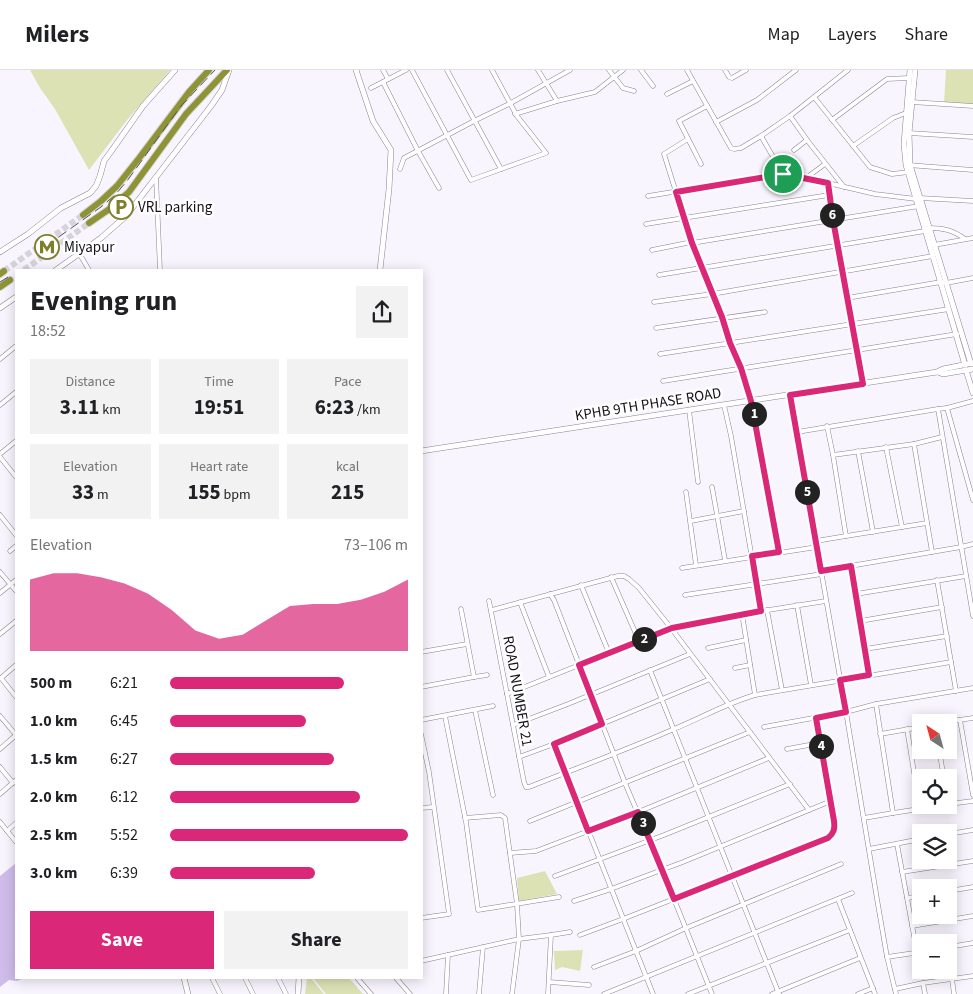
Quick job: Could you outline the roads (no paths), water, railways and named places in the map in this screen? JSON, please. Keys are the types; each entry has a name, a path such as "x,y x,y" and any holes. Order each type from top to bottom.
{"highway":[{"path":"83,215 117,186 189,92 209,70"},
{"path":"89,223 129,192 182,119 228,70"},
{"path":"173,113 182,119"},
{"path":"0,287 10,280"}],"street":[{"path":"0,252 28,234 61,208 90,193 96,186 104,162 110,153 143,106 175,70"},
{"path":"57,269 100,238 126,216 222,90 228,70"},
{"path":"356,70 373,120 391,150 389,189 380,269"},
{"path":"383,70 388,79"},
{"path":"371,88 406,70"},
{"path":"412,70 471,180 546,153 509,104 492,70"},
{"path":"447,70 501,169"},
{"path":"538,70 557,102"},
{"path":"400,169 404,158 570,70"},
{"path":"609,70 623,88 634,91"},
{"path":"516,114 595,92 623,70"},
{"path":"641,70 653,86"},
{"path":"687,70 731,148 734,149 741,148 790,116 848,70"},
{"path":"725,70 729,77 732,78 746,70"},
{"path":"716,122 757,100 796,70"},
{"path":"910,70 904,144 908,165 933,256 970,368 973,393"},
{"path":"908,165 915,70"},
{"path":"832,120 887,79 909,78"},
{"path":"382,82 439,188"},
{"path":"667,94 694,82"},
{"path":"814,97 870,167 892,174 910,172"},
{"path":"912,102 973,106"},
{"path":"701,164 679,121 707,106"},
{"path":"853,146 893,118 906,113"},
{"path":"790,116 844,187"},
{"path":"909,133 973,137"},
{"path":"761,136 783,174"},
{"path":"688,139 664,154 692,242 741,368 751,401 779,552"},
{"path":"794,150 807,140"},
{"path":"810,175 826,164"},
{"path":"908,165 973,170"},
{"path":"648,196 783,174 875,194 918,199 973,201"},
{"path":"156,177 160,269"},
{"path":"828,183 863,384"},
{"path":"646,224 829,195"},
{"path":"652,250 920,205"},
{"path":"659,275 927,229 944,228 957,233 965,239"},
{"path":"927,229 934,245 949,309 970,368"},
{"path":"934,245 973,238"},
{"path":"79,253 89,269"},
{"path":"654,302 712,294 933,256"},
{"path":"847,298 973,278"},
{"path":"0,308 15,298"},
{"path":"660,354 949,309"},
{"path":"656,328 765,312"},
{"path":"663,381 957,334"},
{"path":"0,360 15,347"},
{"name":"KPHB 9TH PHASE ROAD","path":"423,451 937,372 944,374 949,371 970,368"},
{"path":"0,405 15,393"},
{"path":"790,395 887,957 896,992 952,979 954,994"},
{"path":"797,432 947,408 973,401"},
{"path":"724,405 733,445 761,611"},
{"path":"947,408 973,500"},
{"path":"938,409 973,616"},
{"path":"689,410 698,482"},
{"path":"827,426 846,536"},
{"path":"833,455 914,444 942,437"},
{"path":"15,442 0,456 15,476"},
{"path":"914,444 932,552"},
{"path":"886,447 902,527"},
{"path":"858,451 873,532"},
{"path":"712,487 725,560"},
{"path":"686,492 696,565"},
{"path":"691,521 744,511"},
{"path":"0,515 15,534"},
{"path":"816,541 927,523"},
{"path":"685,595 821,573 973,544"},
{"path":"10,551 15,547"},
{"path":"682,568 817,547"},
{"path":"851,566 869,675"},
{"path":"0,572 15,590"},
{"path":"492,610 618,576 624,576 629,579 639,588 672,628 809,810"},
{"path":"856,594 966,576"},
{"path":"611,578 639,641"},
{"path":"937,580 956,691"},
{"path":"0,593 15,581"},
{"path":"581,585 609,653"},
{"path":"550,594 712,994"},
{"name":"ROAD NUMBER 21","path":"490,601 525,785 529,788 565,773"},
{"path":"507,694 672,628 742,614 826,601"},
{"path":"520,602 549,677"},
{"path":"797,606 811,685"},
{"path":"860,620 942,607"},
{"path":"461,609 474,677"},
{"path":"767,610 782,690"},
{"path":"742,614 755,695"},
{"path":"0,634 15,622"},
{"path":"865,649 947,636"},
{"path":"708,648 746,640"},
{"path":"423,652 467,644"},
{"path":"513,725 690,654"},
{"path":"565,773 674,729 742,698 951,662"},
{"path":"735,668 750,665"},
{"path":"15,666 0,678 15,696"},
{"path":"650,670 779,993"},
{"path":"423,687 487,674"},
{"path":"519,757 710,679"},
{"path":"764,726 816,718 876,704 973,688"},
{"path":"876,704 893,812"},
{"path":"423,720 493,706"},
{"path":"475,710 493,794"},
{"path":"0,716 15,734"},
{"path":"446,716 465,818 478,910 559,897"},
{"path":"580,934 674,899 832,835 835,828 816,718"},
{"path":"973,718 960,720 973,795"},
{"path":"880,734 912,728"},
{"path":"906,729 913,769"},
{"path":"530,821 750,732"},
{"path":"0,748 15,736"},
{"path":"787,749 820,743"},
{"path":"554,744 653,994"},
{"path":"423,745 449,914 423,918"},
{"path":"510,853 536,851 638,812 769,758"},
{"path":"0,767 15,782 0,794"},
{"path":"423,773 428,772"},
{"path":"555,876 790,784"},
{"path":"574,901 662,870 831,800"},
{"path":"957,803 973,801"},
{"path":"423,808 434,807"},
{"path":"864,818 912,810"},
{"path":"465,818 504,816 517,904 519,939 512,994"},
{"path":"0,822 15,841"},
{"path":"7,830 15,824"},
{"path":"957,833 973,830"},
{"path":"868,849 912,841"},
{"path":"897,844 914,934"},
{"path":"902,872 973,862"},
{"path":"594,967 841,864"},
{"path":"957,890 973,887"},
{"path":"604,994 852,893"},
{"path":"907,898 912,897"},
{"path":"838,899 875,994"},
{"path":"912,926 973,916"},
{"path":"688,994 850,930"},
{"path":"423,961 519,939 570,932"},
{"path":"548,994 551,935"},
{"path":"957,946 973,943"},
{"path":"478,994 483,947"},
{"path":"887,957 912,953"},
{"path":"446,994 448,955"},
{"path":"772,994 779,993 860,958"},
{"path":"957,978 973,976"},
{"path":"184,979 188,994"},
{"path":"212,979 220,994"},
{"path":"246,979 253,994"},
{"path":"278,979 286,994"},
{"path":"298,994 300,979"},
{"path":"361,979 372,994"},
{"path":"397,979 410,994"},
{"path":"549,982 589,985"},
{"path":"924,984 925,994"},
{"path":"858,994 872,988"}],"tunnel":[{"path":"4,271 83,215"},
{"path":"25,269 89,223"}],"railway":[{"path":"46,246 115,195 181,106 215,70"},
{"path":"0,282 8,277"}],"place":[{"name":"VRL parking","path":"121,207"},
{"name":"Miyapur","path":"47,247"}]}
